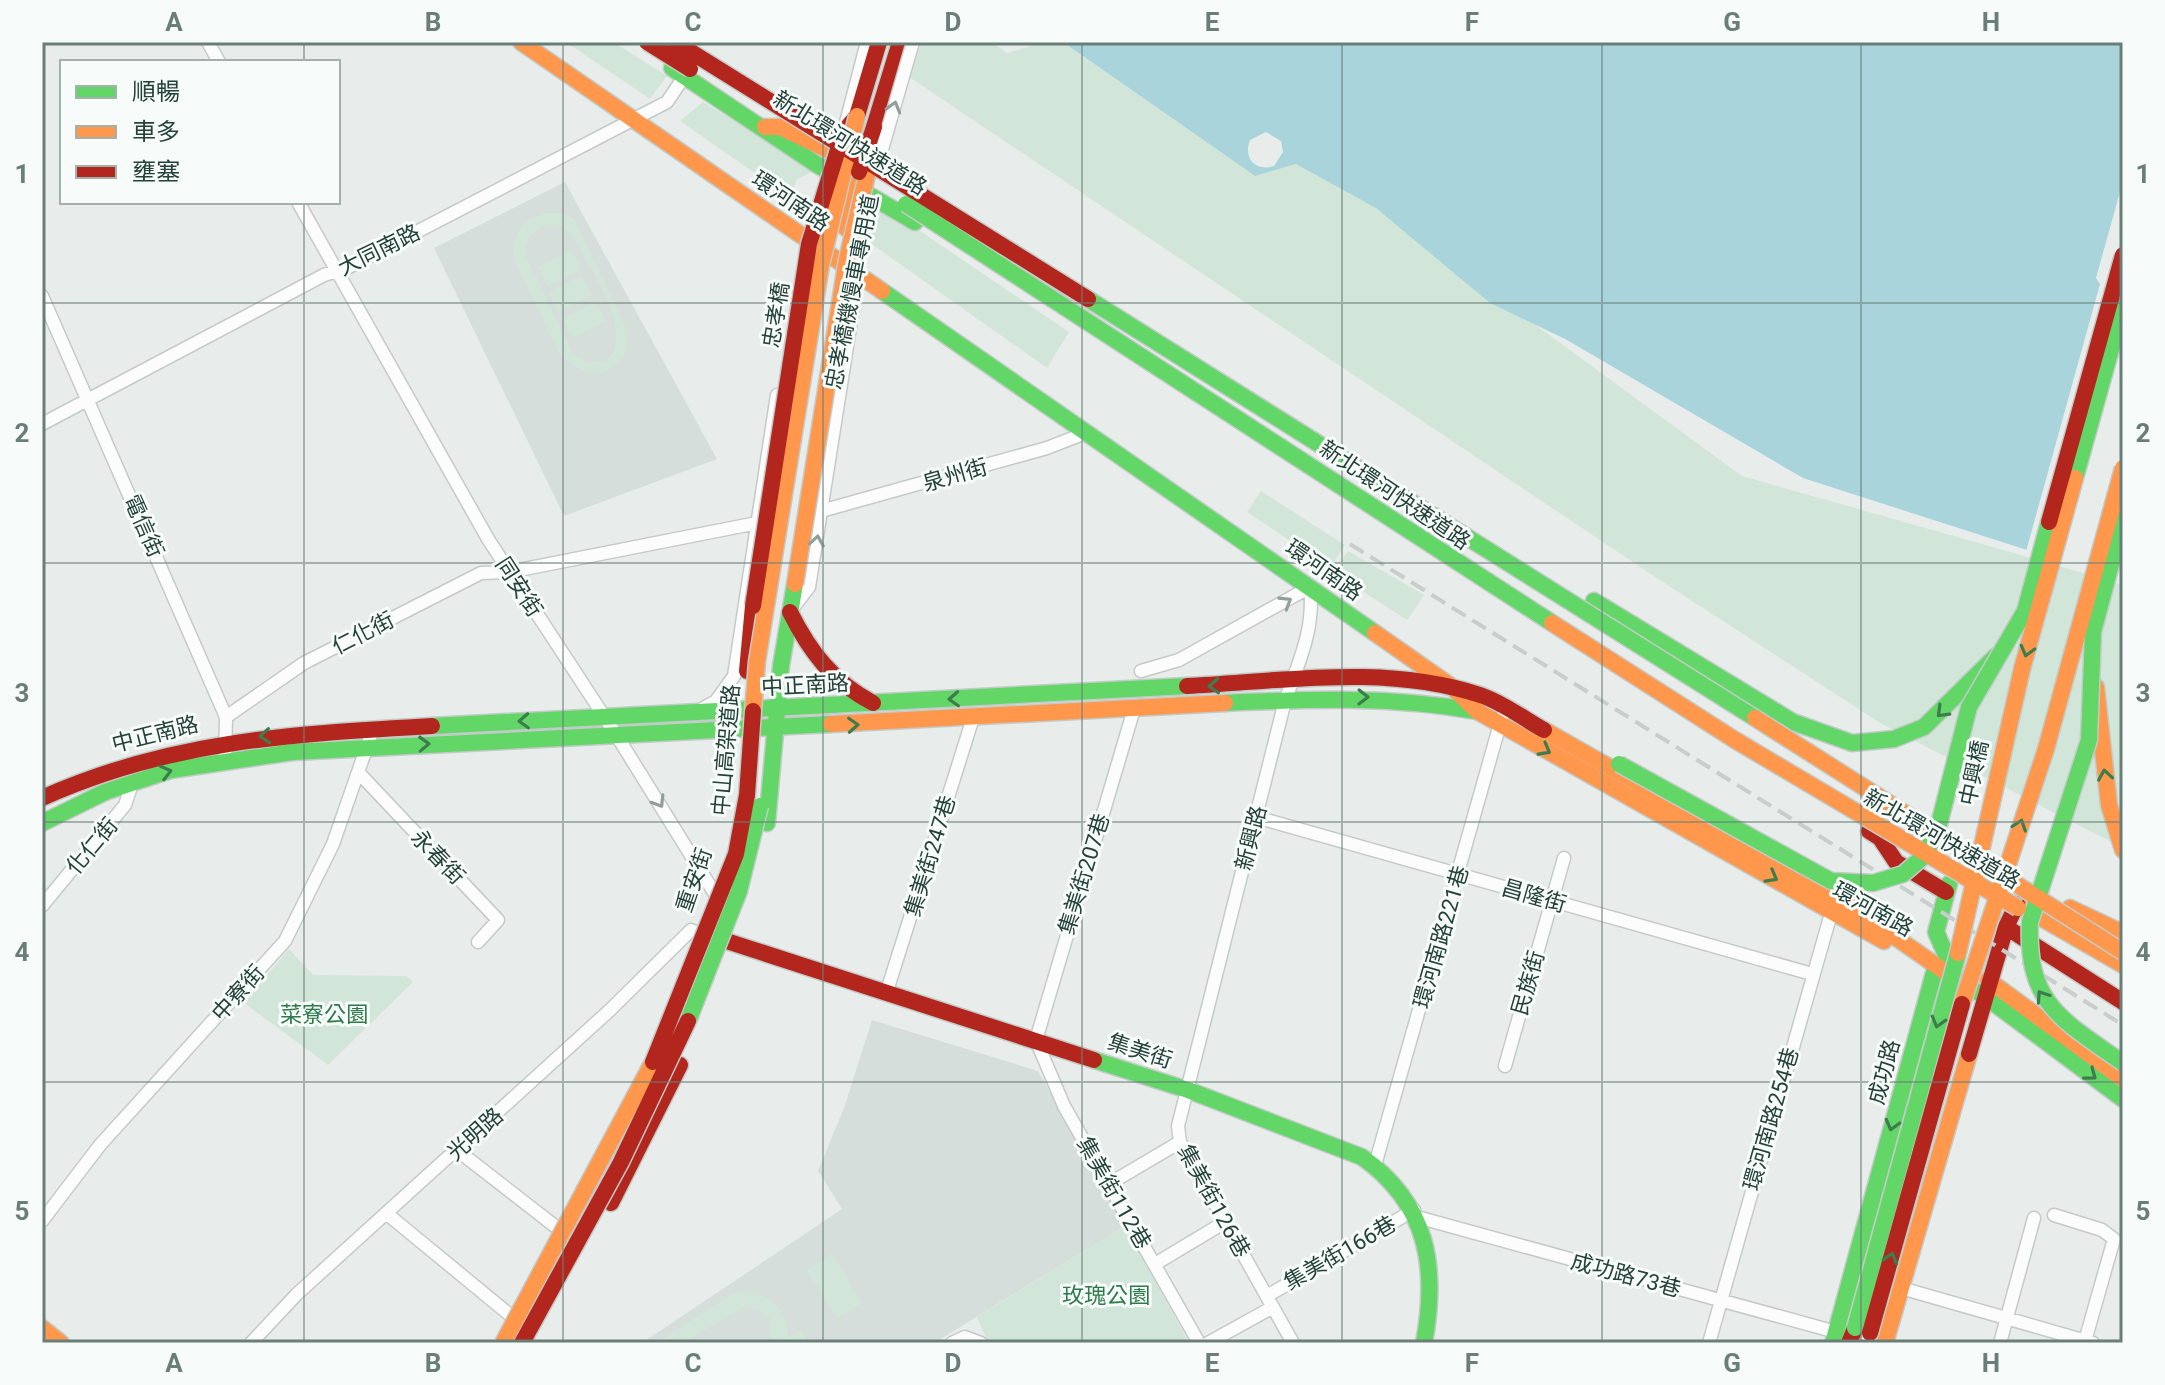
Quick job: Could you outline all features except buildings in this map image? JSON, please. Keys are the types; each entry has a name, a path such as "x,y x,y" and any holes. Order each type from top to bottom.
{"main road":[{"name":"環河南路","path":"521,42 1452,687"},
{"name":"環河南路","path":"635,42 765,127 775,138 1148,368 1880,838 1896,862 1946,892"},
{"name":"新北環河快速道路","path":"647,42 1095,322 1472,572 1868,824 2020,901 2123,976"},
{"name":"新北環河快速道路","path":"676,42 1504,558 2123,953"},
{"path":"676,42 1876,811 2123,965"},
{"name":"忠孝橋","path":"740,676 749,636 809,244 844,130 857,116 879,42"},
{"path":"873,703 853,694 824,669 790,612 847,259 870,168 874,127 900,42"},
{"name":"中山高架道路","path":"503,1343 647,1078 720,901 736,854 747,795 757,662 818,280 857,116"},
{"path":"765,127 780,127 857,158 1195,359 1711,686 1962,850 2020,901 2039,902 2123,953"},
{"name":"中山高架道路","path":"522,1343 661,1087 750,861 761,801 775,644 833,271 846,211 874,127"},
{"name":"重安街","path":"495,1343 638,1078 715,894 732,830 743,731 740,676 766,612 821,247 831,204 848,183 857,158"},
{"name":"重安街","path":"781,666 779,633 838,259 850,208 848,183"},
{"path":"1480,703 1505,708 1619,764 1816,875 1853,884 1897,877 1915,865 1935,843 1968,709 1996,656 2025,611 2123,255"},
{"name":"中興橋","path":"1852,1337 1960,947 2007,727 2123,306"},
{"path":"1852,1337 2046,749 2123,468"},
{"path":"2123,519 2097,614 2089,740 2030,922 2027,944 2032,980 2045,1004 2123,1063"},
{"path":"1504,558 1594,601 1793,722 1852,743 1894,739 1924,727 1937,718 1996,656"},
{"name":"重安街","path":"531,1343 663,1104 730,942 759,860 772,784 776,708 790,612"},
{"path":"2093,648 2107,791 2123,850"},
{"name":"中正南路","path":"42,798 127,763 227,740 373,729 1372,676 1452,687 1480,703"},
{"path":"1691,719 1711,686"},
{"name":"中正南路","path":"42,823 133,781 225,760 367,747 743,731 1381,697 1480,703"},
{"name":"環河南路","path":"1480,703 1500,725 1833,904 1935,969 1986,987 2123,1079"},
{"name":"環河南路","path":"1505,708 1957,980"},
{"path":"1880,838 1909,845 1954,871 2020,901 2123,933"},
{"path":"1957,980 1936,932 1946,892 1962,850"},
{"path":"1885,1343 1986,987 2006,927 2020,901"},
{"path":"2006,927 2123,1002"},
{"name":"集美街","path":"699,933 1188,1090 1375,1165 1415,1214 1429,1262 1430,1296 1424,1343"},
{"path":"1935,969 1957,980 1986,987"},
{"name":"成功路","path":"1852,1337 1935,969"},
{"name":"環河南路","path":"1986,987 2123,1099"},
{"path":"42,1328 61,1343"}],"street":[{"path":"208,42 218,60"},
{"path":"844,130 867,42"},
{"name":"忠孝橋機慢車專用道","path":"815,450 827,427 860,233 913,42"},
{"name":"大同南路","path":"42,424 667,102 698,56"},
{"name":"同安街","path":"299,204 509,572 617,736 715,894"},
{"name":"重安街","path":"693,712 716,701 740,676 757,523 801,258 821,247"},
{"name":"重安街","path":"790,612 809,587 855,296 838,259"},
{"name":"電信街","path":"42,296 226,717 225,760"},
{"path":"787,340 846,350"},
{"name":"泉州街","path":"821,511 1047,448 1088,432"},
{"path":"509,572 757,523"},
{"name":"仁化街","path":"226,717 304,663 481,573 509,572"},
{"path":"1141,671 1179,660 1310,587"},
{"name":"新興路","path":"1188,1090 1285,701 1313,613 1310,587"},
{"name":"環河南路221巷","path":"1375,1165 1505,708"},
{"name":"集美街207巷","path":"1036,1040 1134,709"},
{"name":"集美街247巷","path":"886,994 973,718"},
{"name":"中寮街","path":"42,1221 100,1145 285,941 333,844 373,729"},
{"name":"永春街","path":"358,772 498,920 478,942"},
{"name":"化仁街","path":"42,906 125,805 133,781"},
{"name":"昌隆街","path":"1256,817 1812,974"},
{"name":"民族街","path":"1505,1066 1564,858"},
{"name":"環河南路254巷","path":"1709,1343 1833,904"},
{"name":"光明路","path":"251,1343 274,1317 691,930 699,933"},
{"name":"集美街112巷","path":"1036,1040 1064,1106 1199,1343"},
{"name":"集美街126巷","path":"1188,1090 1178,1126 1180,1142 1293,1343"},
{"path":"1109,1184 1180,1142"},
{"path":"457,1150 559,1228 582,1252"},
{"path":"386,1213 510,1315"},
{"name":"成功路73巷","path":"1415,1214 1852,1337"},
{"name":"集美街166巷","path":"1270,1302 1415,1214"},
{"path":"1901,1288 2089,1342 2114,1239 2102,1230 2054,1215"},
{"path":"2000,1343 2034,1218"},
{"path":"1155,1264 1225,1222"},
{"path":"1208,1343 1270,1302"},
{"path":"952,1343 965,1337 981,1343"}],"shaded area":[{"path":"565,182 717,459 564,516 434,248"},
{"path":"872,1020 1038,1071 1125,1226 934,1343 642,1343 842,1209 818,1171 844,1108"}],"green space":[{"path":"566,42 613,42 667,76 650,99"},
{"path":"922,42 992,42 1007,53 1044,42 1063,42 1255,176 1296,164 1339,181 1742,476 2123,584 2123,848 1880,723 1649,573 909,77"},
{"path":"703,102 816,170 796,180 792,199 680,121"},
{"path":"873,199 1069,332 1047,368 866,240"},
{"path":"560,213 574,219 625,326 628,337 624,357 604,373 584,371 561,357 515,261 514,245 519,231 536,216","holes":["542,226 562,227 571,234 588,262 613,317 616,334 614,349 606,361 587,362 573,354 526,257 526,243 534,232"]},
{"path":"571,250 581,269 547,286 538,267"},
{"path":"582,276 592,295 558,312 549,293"},
{"path":"596,302 606,321 572,338 563,319"},
{"path":"1261,491 1345,545 1330,568 1247,512"},
{"path":"1348,551 1424,595 1407,620 1333,572"},
{"name":"菜寮公園","path":"289,949 313,975 406,976 413,982 328,1065 244,1003"},
{"name":"玫瑰公園","path":"1125,1226 1189,1343 988,1343 977,1317"},
{"path":"832,1254 862,1303 838,1318 807,1270"},
{"path":"732,1294 761,1295 776,1304 785,1319 788,1338 801,1330 808,1341 771,1343 770,1319 760,1310 745,1306 683,1343 657,1343"}],"water":[{"path":"1063,42 2123,42 2123,581 1803,478 1567,340 1490,303 1376,208 1296,164 1255,176","holes":["1266,132 1281,141 1283,152 1274,166 1261,167 1252,162 1248,152 1250,140"]}],"pier":[{"path":"2123,181 2123,571 2119,584 2025,555 2100,284 2096,278"}],"railway":[{"path":"1350,544 2123,1025"}],"traffic: fast":[{"path":"672,68 816,164 915,222"},
{"path":"906,204 1552,623"},
{"path":"882,291 1375,633"},
{"path":"1088,299 1755,718"},
{"path":"2075,478 2123,306"},
{"path":"2123,519 2093,632 2089,740 2030,922 2034,973 2052,1007 2082,1034 2123,1063"},
{"path":"1619,764 1831,881 1873,883 1903,874 1923,857 1937,832 1969,707 2025,611 2049,522"},
{"path":"767,823 781,666 795,584"},
{"path":"1594,601 1793,722 1852,743 1894,739 1924,727 1996,656"},
{"path":"432,726 1187,686"},
{"path":"1225,703 1381,701 1476,711"},
{"path":"42,823 105,792 171,770 293,752 831,724"},
{"path":"688,1021 739,891 760,806"},
{"path":"1949,884 1936,932 1956,978"},
{"path":"1855,1328 1958,953"},
{"path":"1833,1343 1935,969"},
{"path":"1957,981 1983,995 2123,1099"},
{"path":"1094,1060 1188,1090 1362,1157 1384,1175 1402,1195 1423,1239 1430,1288 1424,1343"}],"traffic: slow":[{"path":"521,42 882,291"},
{"path":"753,711 757,662 821,265 857,116"},
{"path":"765,127 780,127 853,162"},
{"path":"795,584 847,259 871,158"},
{"path":"846,228 850,208 848,183"},
{"path":"1962,1004 2046,749 2123,468"},
{"path":"1958,953 2022,669 2075,478"},
{"path":"1552,623 1735,740 2018,908"},
{"path":"1375,633 1452,687 1477,711 1884,941"},
{"path":"2096,687 2109,805 2123,850"},
{"path":"831,724 1225,703"},
{"path":"1755,718 2123,952"},
{"path":"1544,730 1836,896 1957,980"},
{"path":"2017,904 2123,965"},
{"path":"2070,908 2123,933"},
{"path":"1988,980 2123,1079"},
{"path":"1885,1343 1969,1054"},
{"path":"503,1343 653,1062"},
{"path":"42,1328 61,1343"}],"traffic: jam":[{"path":"647,42 690,69"},
{"path":"675,42 1088,299"},
{"path":"849,125 857,116 879,42"},
{"path":"874,127 900,42"},
{"path":"859,172 874,127"},
{"path":"753,606 809,244 843,133"},
{"path":"2049,522 2123,255"},
{"path":"747,671 753,606"},
{"path":"790,612 806,640 834,676 873,703"},
{"path":"1187,686 1298,678 1408,680 1480,695 1544,730"},
{"path":"653,1062 736,854 747,795 753,711"},
{"path":"42,798 138,763 233,743 331,732 432,726"},
{"path":"1869,831 1880,838 1896,862 1946,892"},
{"path":"2006,927 2017,904"},
{"path":"1969,1054 2006,927 2123,1002"},
{"path":"711,936 1094,1060"},
{"path":"1870,1333 1962,1004"},
{"path":"522,1343 621,1162 688,1021"},
{"path":"611,1203 680,1065"},
{"path":"1849,1343 1855,1328"}]}
